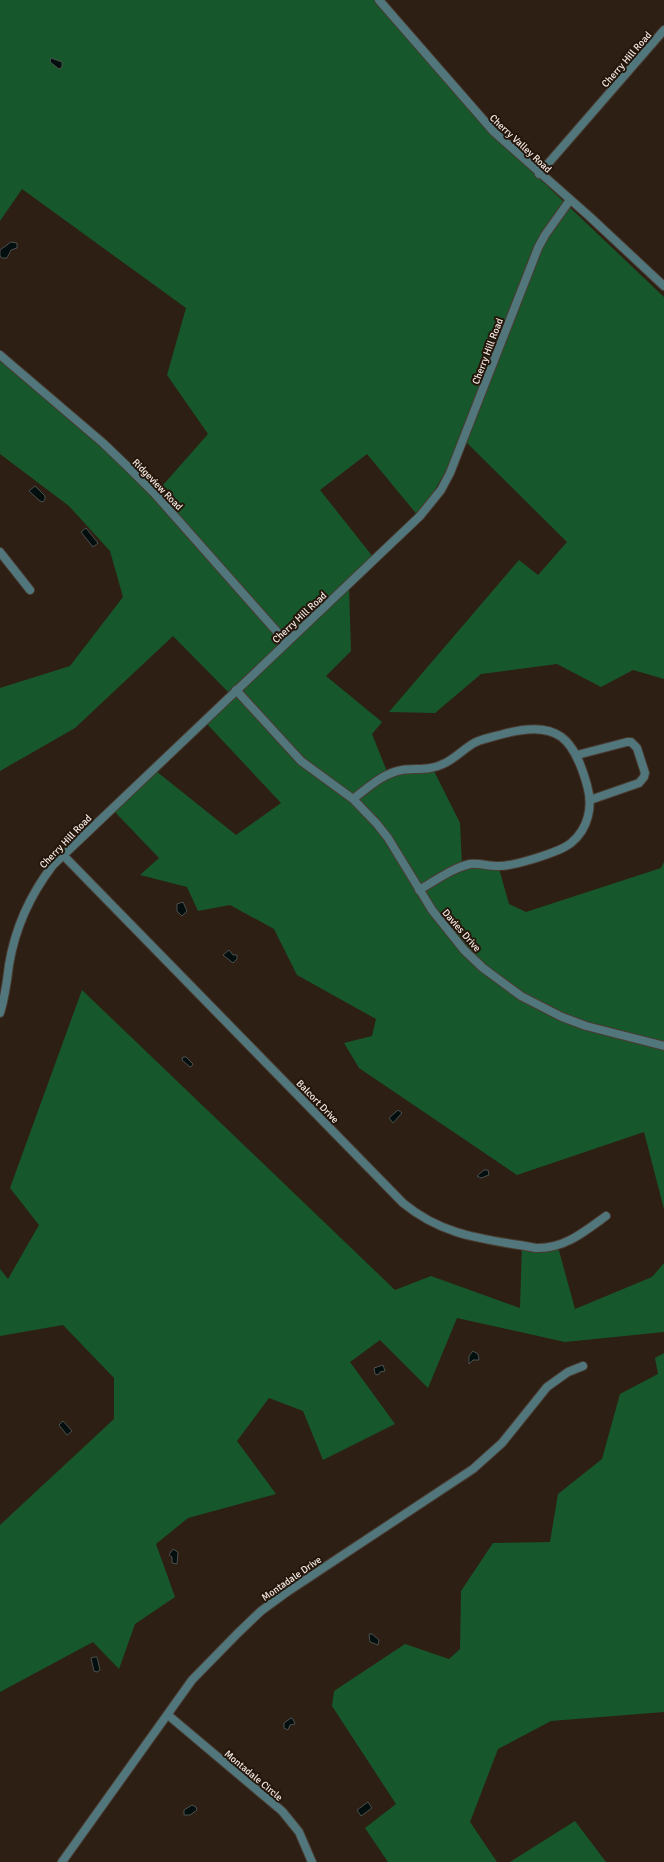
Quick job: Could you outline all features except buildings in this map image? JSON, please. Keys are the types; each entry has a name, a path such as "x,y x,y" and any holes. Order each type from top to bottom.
{"street":[{"name":"Cherry Valley Road","path":"379,0 484,122 539,174 570,200 664,286"},
{"name":"Cherry Hill Road","path":"539,174 664,30"},
{"name":"Cherry Hill Road","path":"0,1013 6,994 14,942 26,908 43,878 63,855 420,516 441,490 450,473 538,248 545,235 570,200"},
{"name":"Ridgeview Road","path":"0,355 103,443 155,494 286,642"},
{"path":"0,552 30,590"},
{"name":"Davies Drive","path":"236,690 297,757 310,769 353,799 377,824 388,838 419,890 447,931 483,968 520,996 562,1017 586,1026 664,1046"},
{"path":"353,799 385,776 404,770 433,768 451,760 476,742 524,729 544,730 555,734 570,745 577,755 590,800 587,819 583,829 574,840 562,849 505,866 481,864 461,867 419,890"},
{"path":"577,755 631,742 637,748 645,773 644,777 639,783 590,800"},
{"name":"Balcort Drive","path":"63,855 415,1213 452,1232 536,1248 546,1248 566,1243 606,1216"},
{"name":"Montadale Drive","path":"62,1862 192,1680 203,1667 261,1611 308,1578 473,1469 502,1443 547,1387 568,1372 583,1366"},
{"name":"Montadale Circle","path":"168,1715 282,1811 299,1832 312,1862"}],"green space":[{"path":"0,0 376,0 540,179 664,297 664,679 633,670 601,687 557,664 481,674 435,713 389,712 519,560 538,575 567,542 464,440 419,517 367,454 320,490 377,562 349,587 351,651 326,676 382,722 372,734 388,774 433,769 460,823 462,866 498,865 509,904 526,912 661,868 664,862 664,1209 644,1132 517,1175 359,1068 344,1043 372,1036 376,1019 297,975 274,929 230,905 198,911 187,887 140,875 159,858 114,811 156,771 236,835 281,803 207,724 234,698 173,636 75,728 0,771 0,688 70,666 123,597 110,551 69,506 0,454 0,360 41,387 156,493 208,434 167,375 186,308 22,189 0,221"},
{"path":"82,990 395,1290 431,1276 520,1308 522,1243 558,1247 575,1309 652,1277 664,1263 664,1332 565,1342 457,1318 428,1388 380,1340 350,1362 395,1424 323,1460 303,1411 269,1398 237,1441 276,1494 188,1518 156,1544 175,1597 135,1624 119,1669 93,1642 0,1692 0,1525 114,1419 114,1378 63,1325 0,1336 0,1269 8,1279 39,1225 10,1188"},
{"path":"664,1353 664,1712 551,1721 498,1749 470,1822 497,1862 388,1862 365,1828 396,1804 332,1706 334,1691 405,1644 449,1659 460,1649 461,1591 493,1543 550,1542 558,1494 602,1459 620,1394 658,1374 655,1358"},
{"path":"575,1821 606,1862 510,1862"}],"shaded area":[{"path":"51,58 62,62 62,67 59,69 50,62"},
{"path":"11,242 17,243 17,248 11,250 7,258 2,258 0,256 0,250"},
{"path":"35,486 45,496 43,502 29,491"},
{"path":"86,528 98,543 93,547 81,532"},
{"path":"183,902 187,911 182,916 177,911 177,904"},
{"path":"229,950 233,955 237,955 237,959 233,963 223,955"},
{"path":"183,1057 186,1057 193,1064 192,1066 190,1067 182,1060"},
{"path":"398,1110 402,1113 393,1123 389,1118"},
{"path":"484,1170 488,1170 489,1175 481,1178 477,1176"},
{"path":"473,1351 478,1354 479,1360 473,1360 469,1364 469,1356"},
{"path":"383,1365 385,1371 380,1372 378,1375 375,1374 374,1368"},
{"path":"63,1421 72,1431 67,1435 59,1425"},
{"path":"173,1549 178,1552 177,1564 172,1563 172,1557 169,1555"},
{"path":"369,1634 372,1634 379,1640 378,1645 370,1642"},
{"path":"97,1657 100,1670 97,1672 94,1671 91,1658"},
{"path":"291,1718 295,1724 290,1725 288,1730 284,1728 284,1723"},
{"path":"368,1802 372,1808 361,1816 357,1810"},
{"path":"192,1805 196,1807 197,1810 190,1815 184,1815 184,1810"}]}
